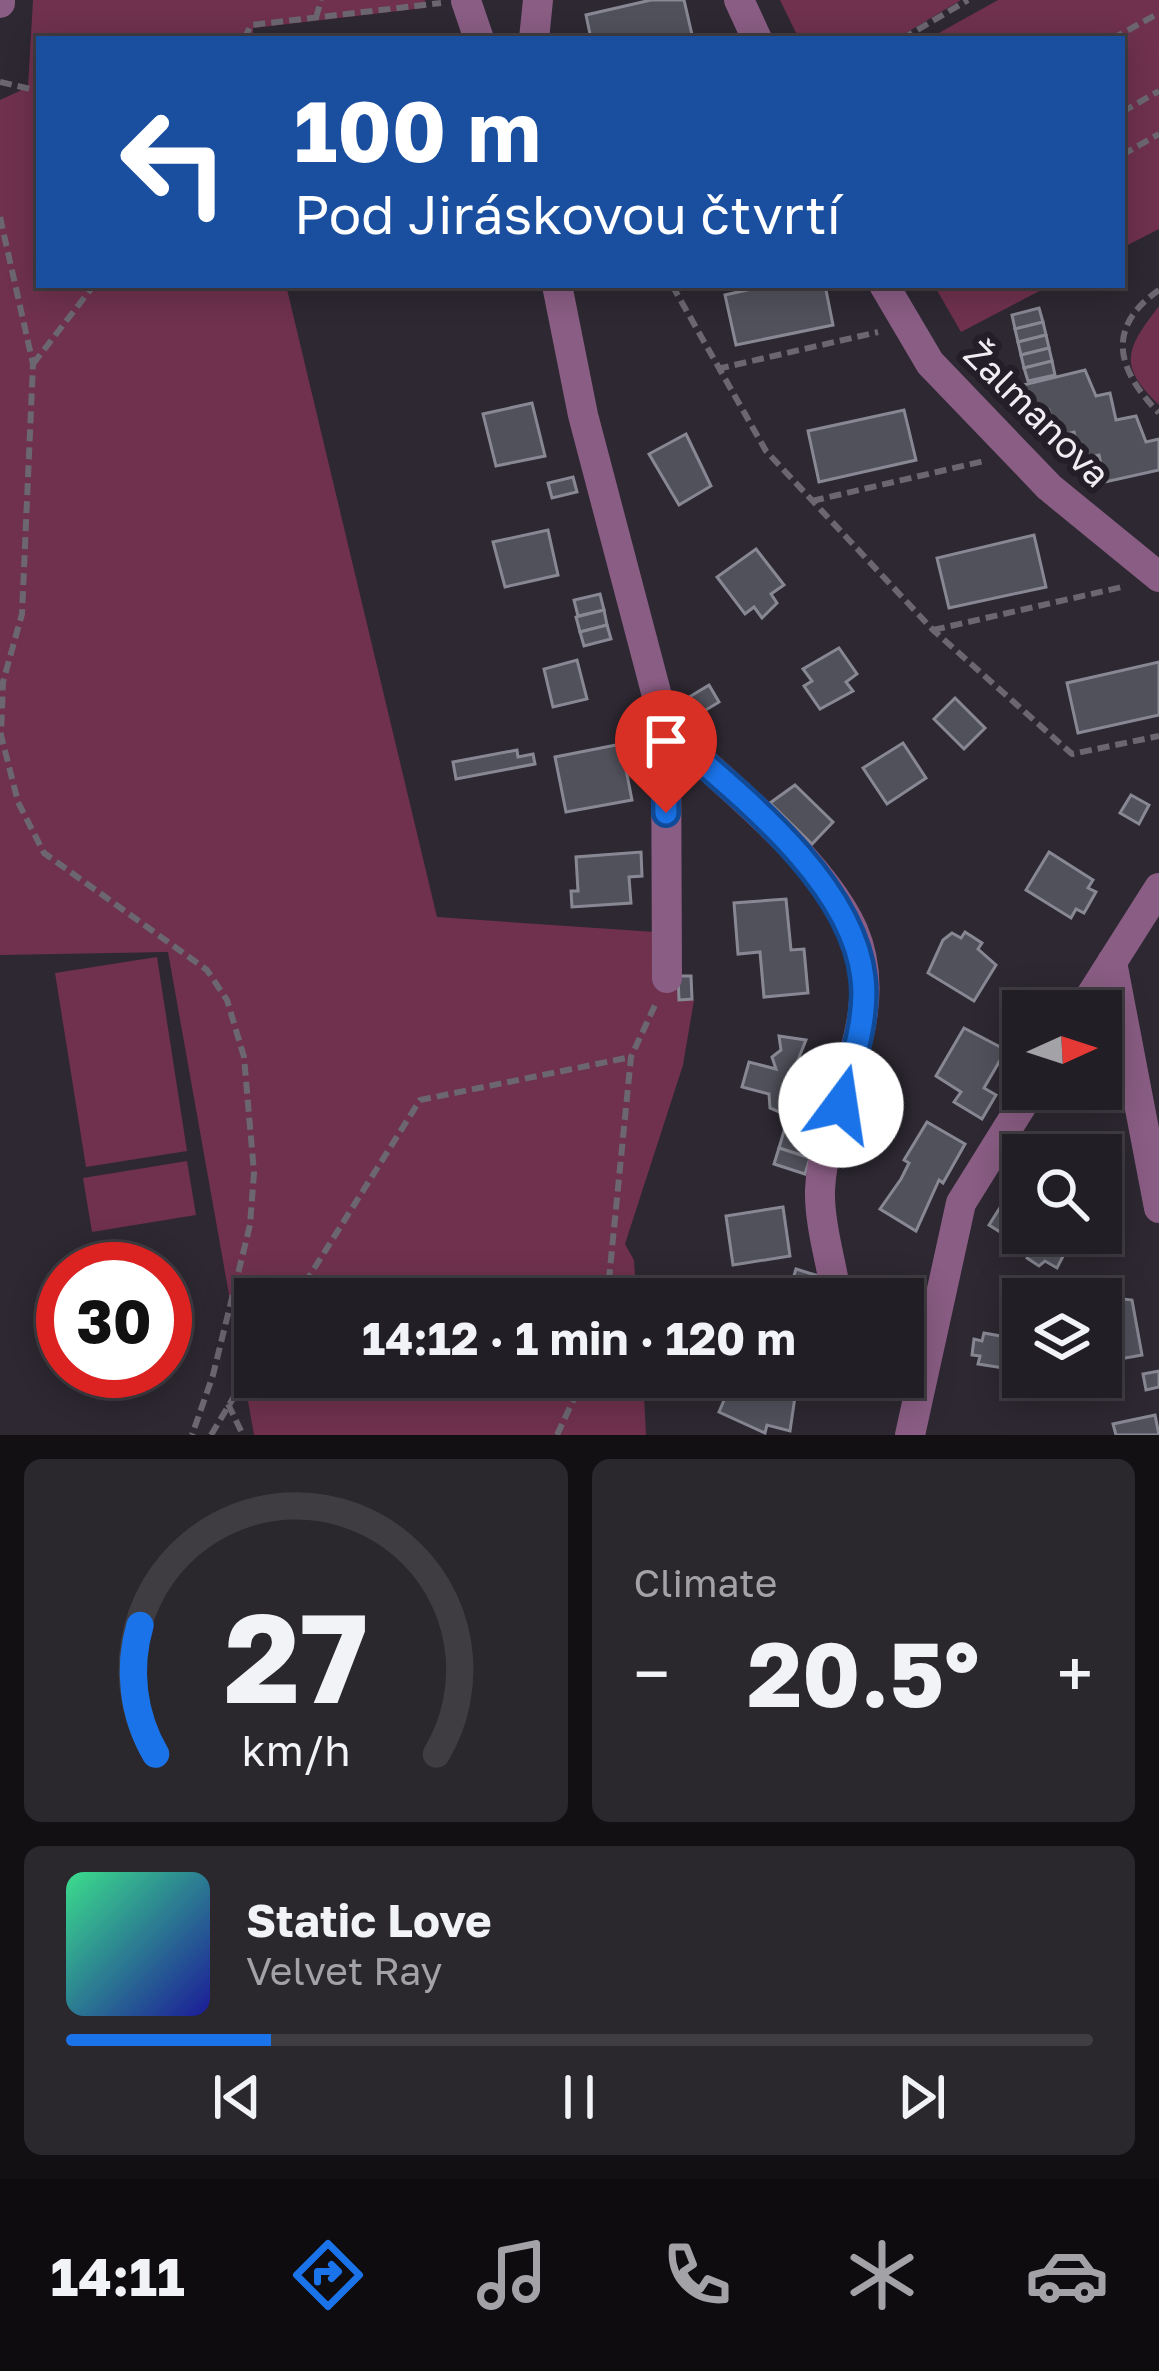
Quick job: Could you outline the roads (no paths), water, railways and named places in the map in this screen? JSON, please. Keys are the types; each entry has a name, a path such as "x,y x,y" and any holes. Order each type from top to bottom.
{"street":[{"path":"534,36 538,0"},
{"path":"739,0 756,36"},
{"path":"466,1 478,36"},
{"path":"558,288 584,415 665,730 667,979"},
{"name":"Žalmanova","path":"886,288 930,363 1016,454 1148,580"},
{"path":"665,730 736,792 814,874 854,932 864,981 862,1019 820,1190 834,1278"},
{"path":"1094,990 1159,888"},
{"path":"1112,962 1159,1208"},
{"path":"924,1328 961,1203 1019,1110"},
{"path":"910,1435 912,1398"}]}
